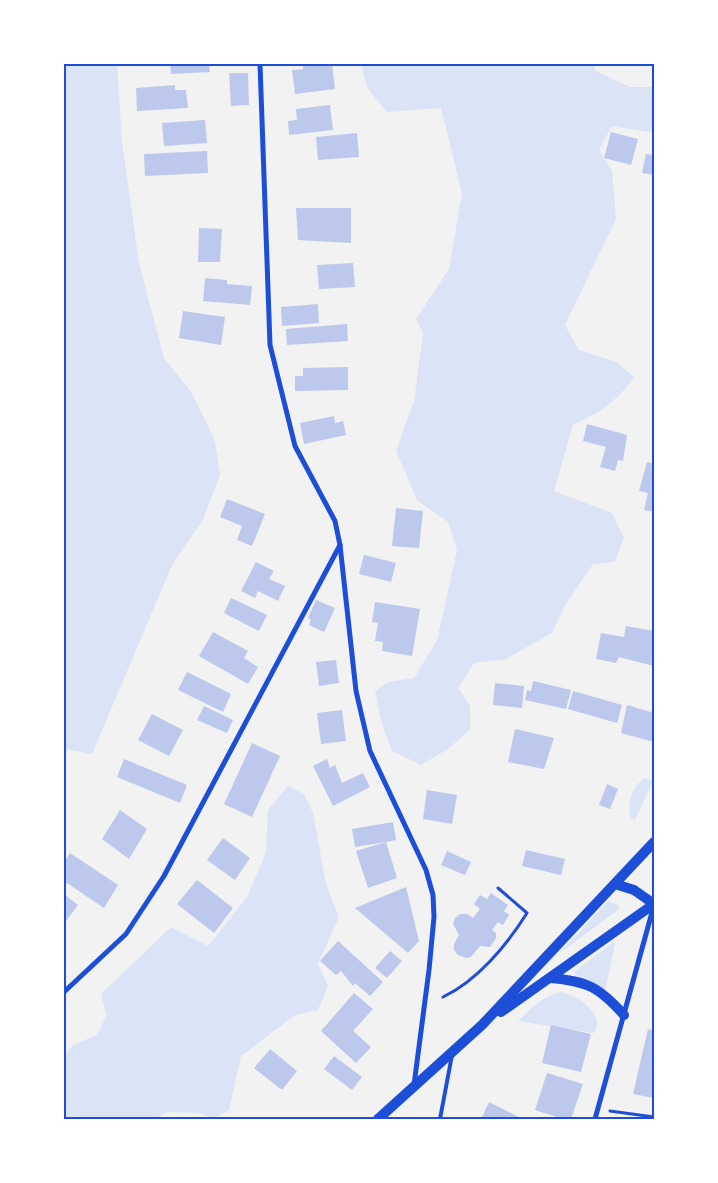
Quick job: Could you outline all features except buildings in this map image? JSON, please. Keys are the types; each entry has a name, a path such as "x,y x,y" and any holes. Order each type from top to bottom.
{"main road":[{"path":"378,1119 482,1025 654,842"},
{"path":"482,1025 654,904 634,890 615,884"},
{"path":"550,978 577,980 594,988 610,999 624,1015"}],"street":[{"path":"260,64 270,345 295,446 327,504 334,521 340,545 356,691 370,751 426,870 433,894 434,917 430,970 414,1088"},
{"path":"64,992 126,934 164,876 340,545"},
{"path":"595,1119 654,904"}],"lane":[{"path":"440,1119 452,1053"}],"path":[{"path":"443,997 460,989 478,974 527,914 498,888"},
{"path":"598,1109 654,1117"}],"shaded area":[{"path":"64,64 117,64 122,142 139,263 164,358 192,393 215,441 220,475 203,520 173,563 92,754 64,749"},
{"path":"361,64 594,64 596,71 630,87 654,87 654,133 612,126 599,150 612,171 616,219 565,325 579,350 617,362 634,377 615,400 573,425 554,491 612,513 624,538 615,562 593,564 564,607 552,633 506,659 474,663 458,688 470,705 470,730 448,749 421,765 392,751 382,725 375,691 388,682 414,678 437,640 457,550 448,522 417,500 396,451 414,401 423,333 416,319 449,269 462,193 441,108 387,112 367,88"},
{"path":"645,778 653,781 635,820 632,819 630,814 629,803 637,786"},
{"path":"288,786 304,794 313,813 326,884 339,917 318,964 328,986 318,1010 295,1015 241,1056 229,1110 214,1119 199,1113 168,1112 155,1119 64,1119 64,1056 73,1045 97,1035 107,1015 101,994 171,927 208,946 247,897 266,852 268,810"},
{"path":"608,901 618,905 619,909 559,954"},
{"path":"612,943 615,944 605,991 575,975 575,971"},
{"path":"561,992 581,1001 593,1012 597,1026 594,1033 518,1021 548,996"}]}
